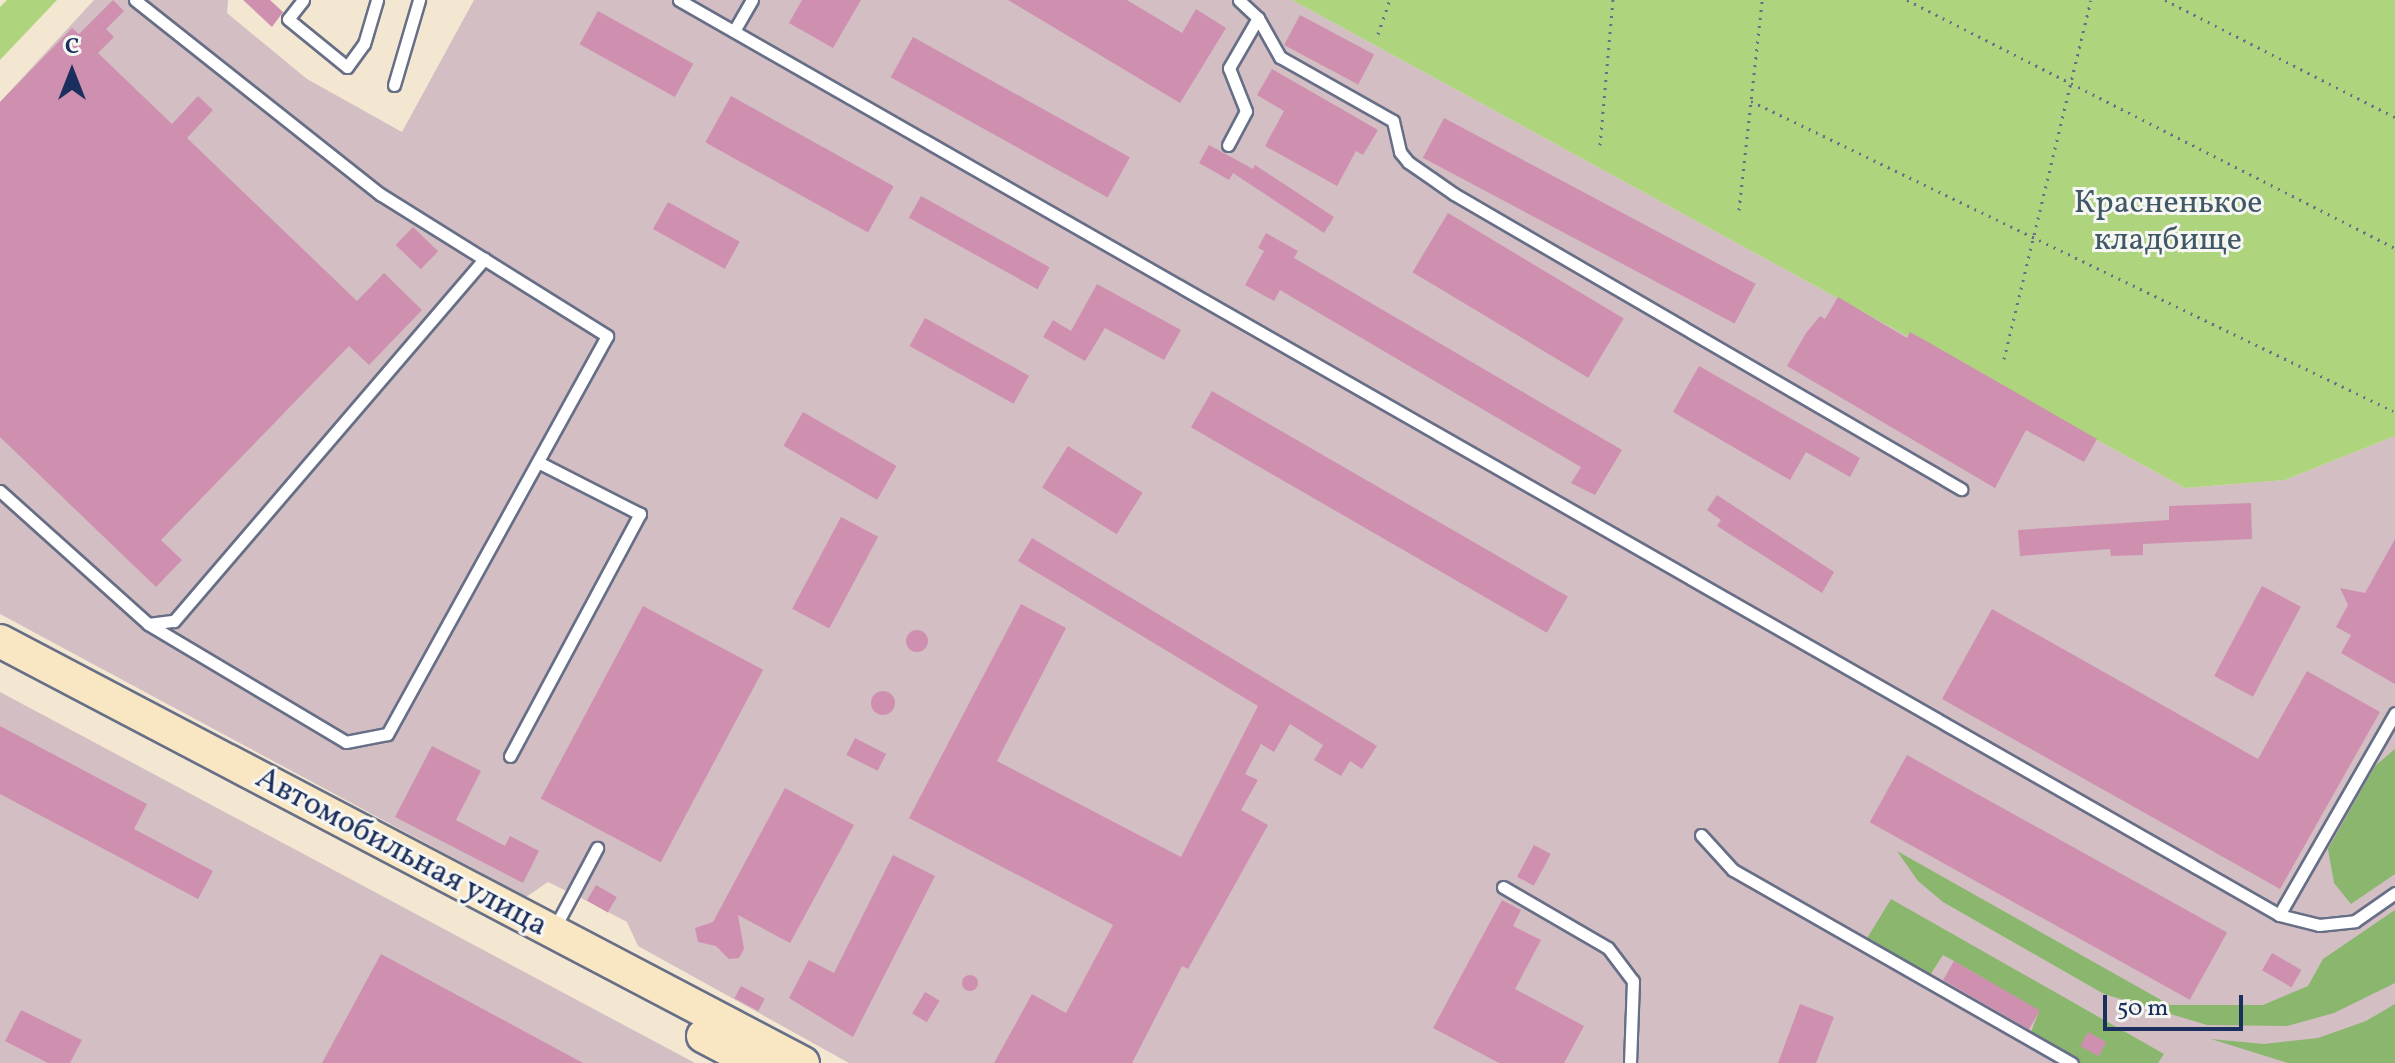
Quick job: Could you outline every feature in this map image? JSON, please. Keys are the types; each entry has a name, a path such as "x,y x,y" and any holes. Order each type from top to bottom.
{"main road":[{"name":"Автомобильная улица","path":"0,641 803,1063"},
{"name":"Автомобильная улица","path":"0,663 754,1063"}],"lane":[{"path":"0,491 148,624 346,742 387,734 607,336 380,194 135,0"},
{"path":"303,0 288,19 347,67 364,44 377,0"},
{"path":"394,85 419,0"},
{"path":"679,0 2279,915 2319,925 2355,921 2395,893"},
{"path":"734,31 752,0"},
{"path":"1239,0 1258,18 1280,57 1393,121 1400,152 1408,162 1454,194 1961,489"},
{"path":"1228,145 1246,111 1229,68 1258,18"},
{"path":"148,624 174,621 484,259"},
{"path":"510,756 640,514 538,462"},
{"path":"2279,915 2395,713"},
{"path":"1701,835 1733,870 2072,1063"},
{"path":"552,933 597,848"},
{"path":"1503,887 1608,948 1633,981 1630,1063"}],"path":[{"path":"1378,34 1390,0"},
{"path":"1600,145 1613,0"},
{"path":"1739,210 1762,0"},
{"path":"1907,0 2395,248"},
{"path":"2004,359 2091,0"},
{"path":"2165,0 2395,117"},
{"path":"1751,101 2393,411"}],"shaded area":[{"path":"94,0 228,0 227,13 307,79 402,132 474,0 1292,0 2185,488 2285,480 2395,436 2395,1063 849,1063 638,946 627,922 548,882 526,897 0,614 0,102"},
{"path":"0,692 695,1063 0,1063"}],"green space":[{"path":"7,0 57,0 0,60 0,7"},
{"name":"Красненькое кладбище","path":"1292,0 2395,0 2395,436 2285,480 2185,488"},
{"path":"2395,749 2395,874 2351,904 2334,883 2328,849 2375,766"},
{"path":"1897,851 2170,1005 2263,1005 2308,986 2323,959 2395,910 2395,983 2334,1013 2287,1026 2207,1025 2104,994 1943,902 1918,881"},
{"path":"1891,899 2164,1054 2158,1063 2080,1063 2030,1035 2039,1011 1954,961 1943,955 1930,975 1866,940"},
{"path":"2395,1004 2395,1063 2288,1063 2211,1039 2264,1044 2318,1038 2366,1021"}],"building":[{"path":"113,0 124,11 106,29 114,37 98,53 172,124 198,96 213,110 187,138 357,301 384,273 422,310 369,365 349,346 161,540 182,560 156,587 0,437 0,102 72,28 79,34"},
{"path":"243,0 270,0 283,12 272,27"},
{"path":"802,0 861,0 833,48 789,23"},
{"path":"1008,0 1127,0 1182,33 1196,9 1226,28 1180,103"},
{"path":"598,11 693,64 675,97 580,44"},
{"path":"1300,15 1374,54 1358,84 1284,45"},
{"path":"913,37 1130,157 1108,197 891,77"},
{"path":"1272,69 1378,130 1363,155 1356,151 1337,186 1265,146 1284,111 1257,95"},
{"path":"731,96 894,186 868,233 705,142"},
{"path":"1444,118 1756,284 1735,323 1423,158"},
{"path":"1209,145 1253,169 1255,165 1334,217 1324,233 1233,173 1229,180 1199,163"},
{"path":"921,196 1050,267 1037,289 909,218"},
{"path":"668,202 740,242 725,269 653,229"},
{"path":"1448,213 1624,319 1588,378 1412,272"},
{"path":"413,227 438,251 421,269 396,245"},
{"path":"1266,233 1298,251 1294,258 1622,450 1595,495 1571,483 1581,467 1280,290 1274,301 1245,285 1264,251 1258,248"},
{"path":"1097,284 1181,330 1164,360 1105,328 1085,361 1043,337 1053,320 1071,331"},
{"path":"1838,297 1907,338 1910,332 2097,439 2084,462 2026,430 1995,488 1787,366 1806,333 1820,316 1825,319"},
{"path":"925,318 1029,376 1014,404 909,346"},
{"path":"1699,366 1860,458 1850,477 1806,452 1790,480 1673,412"},
{"path":"1212,391 1568,596 1547,633 1191,427"},
{"path":"803,412 897,466 877,500 784,446"},
{"path":"1068,446 1143,493 1117,534 1042,488"},
{"path":"1717,495 1834,572 1822,593 1717,526 1721,520 1707,510"},
{"path":"2251,503 2252,539 2143,544 2143,555 2111,556 2110,549 2020,556 2018,530 2169,520 2169,506"},
{"path":"841,517 878,537 829,629 792,609"},
{"path":"1032,538 1377,746 1362,769 1350,761 1341,776 1314,760 1323,745 1290,724 1274,752 1261,744 1245,774 1258,780 1241,810 1268,825 1188,969 1182,966 1132,1063 994,1063 1032,994 1066,1013 1113,925 909,818 1021,604 1066,628 997,761 1181,857 1258,706 1018,561"},
{"path":"2395,539 2395,684 2341,653 2351,635 2336,627 2348,605 2340,588 2365,593"},
{"path":"2262,586 2301,607 2253,697 2214,676"},
{"path":"643,606 763,670 661,862 541,798"},
{"path":"1992,609 2258,759 2307,671 2380,712 2280,889 1942,699"},
{"path":"917,630 925,633 928,641 925,649 917,652 909,649 906,641 909,633"},
{"path":"883,691 892,694 895,703 892,712 883,715 874,712 871,703 874,694"},
{"path":"0,726 147,804 134,829 213,871 198,899 0,794"},
{"path":"855,738 886,754 878,771 846,755"},
{"path":"432,746 481,771 456,820 505,846 510,836 539,851 523,883 395,817"},
{"path":"1907,755 2227,932 2190,1000 1870,822"},
{"path":"785,788 854,825 790,943 738,915 744,949 739,958 729,959 716,946 698,942 695,928 713,922"},
{"path":"1534,845 1551,854 1534,886 1517,877"},
{"path":"893,855 935,876 853,1037 789,998 809,960 834,973"},
{"path":"596,885 617,897 608,913 587,901"},
{"path":"1502,900 1521,910 1513,926 1541,940 1515,989 1584,1026 1564,1063 1499,1063 1433,1028"},
{"path":"2272,953 2301,970 2291,987 2262,970"},
{"path":"381,954 583,1063 322,1063"},
{"path":"1954,961 2040,1010 2029,1030 1943,980"},
{"path":"970,975 976,977 976,989 970,991 964,989 962,983 964,977"},
{"path":"741,986 765,999 758,1011 734,998"},
{"path":"925,992 940,1001 927,1022 912,1013"},
{"path":"1800,1004 1834,1017 1816,1063 1778,1063"},
{"path":"21,1010 82,1040 70,1063 48,1063 5,1041"},
{"path":"2088,1032 2106,1042 2099,1056 2080,1046"}]}
